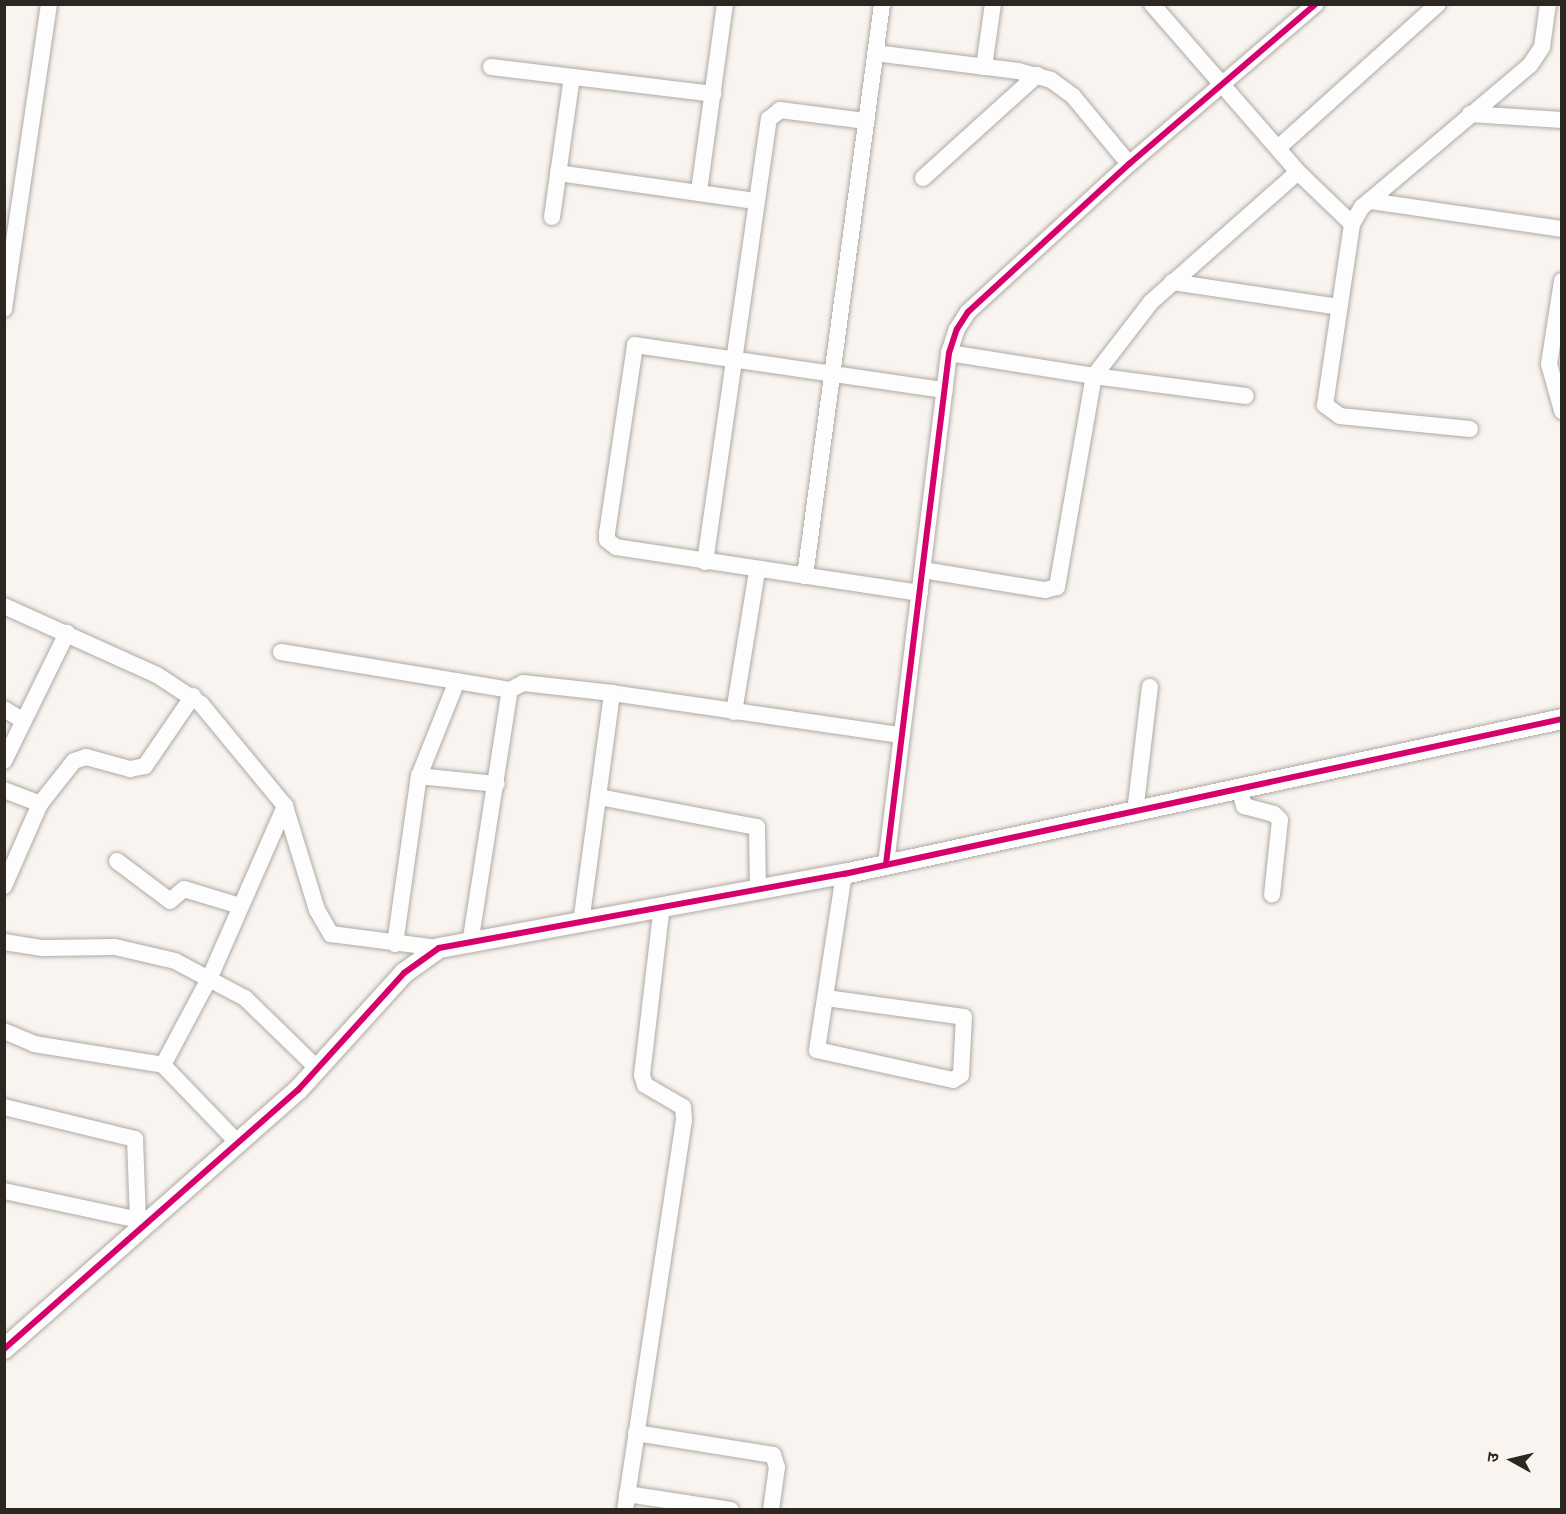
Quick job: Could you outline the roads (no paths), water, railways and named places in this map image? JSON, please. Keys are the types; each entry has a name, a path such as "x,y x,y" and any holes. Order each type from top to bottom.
{"street":[{"path":"4,309 49,4"},
{"path":"699,191 725,4"},
{"path":"805,576 882,4"},
{"path":"984,67 993,4"},
{"path":"1152,4 1298,172 1352,224"},
{"path":"886,864 949,353 968,312 1130,164 1316,4"},
{"path":"1278,148 1438,4"},
{"path":"1470,429 1340,416 1330,410 1324,396 1352,224 1370,201 1537,57 1548,4"},
{"path":"875,53 1037,75 1073,96 1130,164"},
{"path":"491,67 713,94"},
{"path":"923,178 1037,75"},
{"path":"552,217 572,77"},
{"path":"705,562 754,201 773,112 866,122"},
{"path":"1470,114 1562,120"},
{"path":"923,570 1046,590 1057,587 1094,376 1132,322 1172,282 1298,172"},
{"path":"558,173 699,191 754,201"},
{"path":"1370,201 1562,229"},
{"path":"1172,282 1339,307"},
{"path":"1562,282 1549,364 1562,411"},
{"path":"920,593 757,571 616,547 607,540 607,533 635,345 734,356 833,374 945,390"},
{"path":"949,353 1094,376 1246,396"},
{"path":"734,712 757,571"},
{"path":"4,606 67,633 193,696 285,806 327,929 339,938 439,948 844,874 1562,719"},
{"path":"4,761 67,633"},
{"path":"281,652 510,690 523,683 612,693 901,735"},
{"path":"395,944 419,776 458,681"},
{"path":"1135,812 1150,687"},
{"path":"470,944 510,690"},
{"path":"581,923 612,693"},
{"path":"4,886 40,804 80,758 130,769 145,766 193,696"},
{"path":"4,709 24,721"},
{"path":"419,776 497,784"},
{"path":"1239,788 1244,806 1274,814 1280,820 1272,895"},
{"path":"4,790 40,804"},
{"path":"599,797 757,827 758,889"},
{"path":"163,1065 210,977 285,806"},
{"path":"117,861 170,901 184,889 240,906"},
{"path":"826,998 964,1017 961,1075 953,1080 818,1051 844,874"},
{"path":"662,906 642,1081 683,1107 684,1120 626,1502 731,1509"},
{"path":"4,942 43,948 131,949 210,977 258,1008 318,1070"},
{"path":"4,1349 143,1221 239,1144 318,1070 404,973 439,948"},
{"path":"4,1031 34,1044 163,1065 239,1144"},
{"path":"4,1107 135,1139 143,1221"},
{"path":"4,1191 143,1221"},
{"path":"636,1433 773,1455 777,1467 771,1509"}]}
